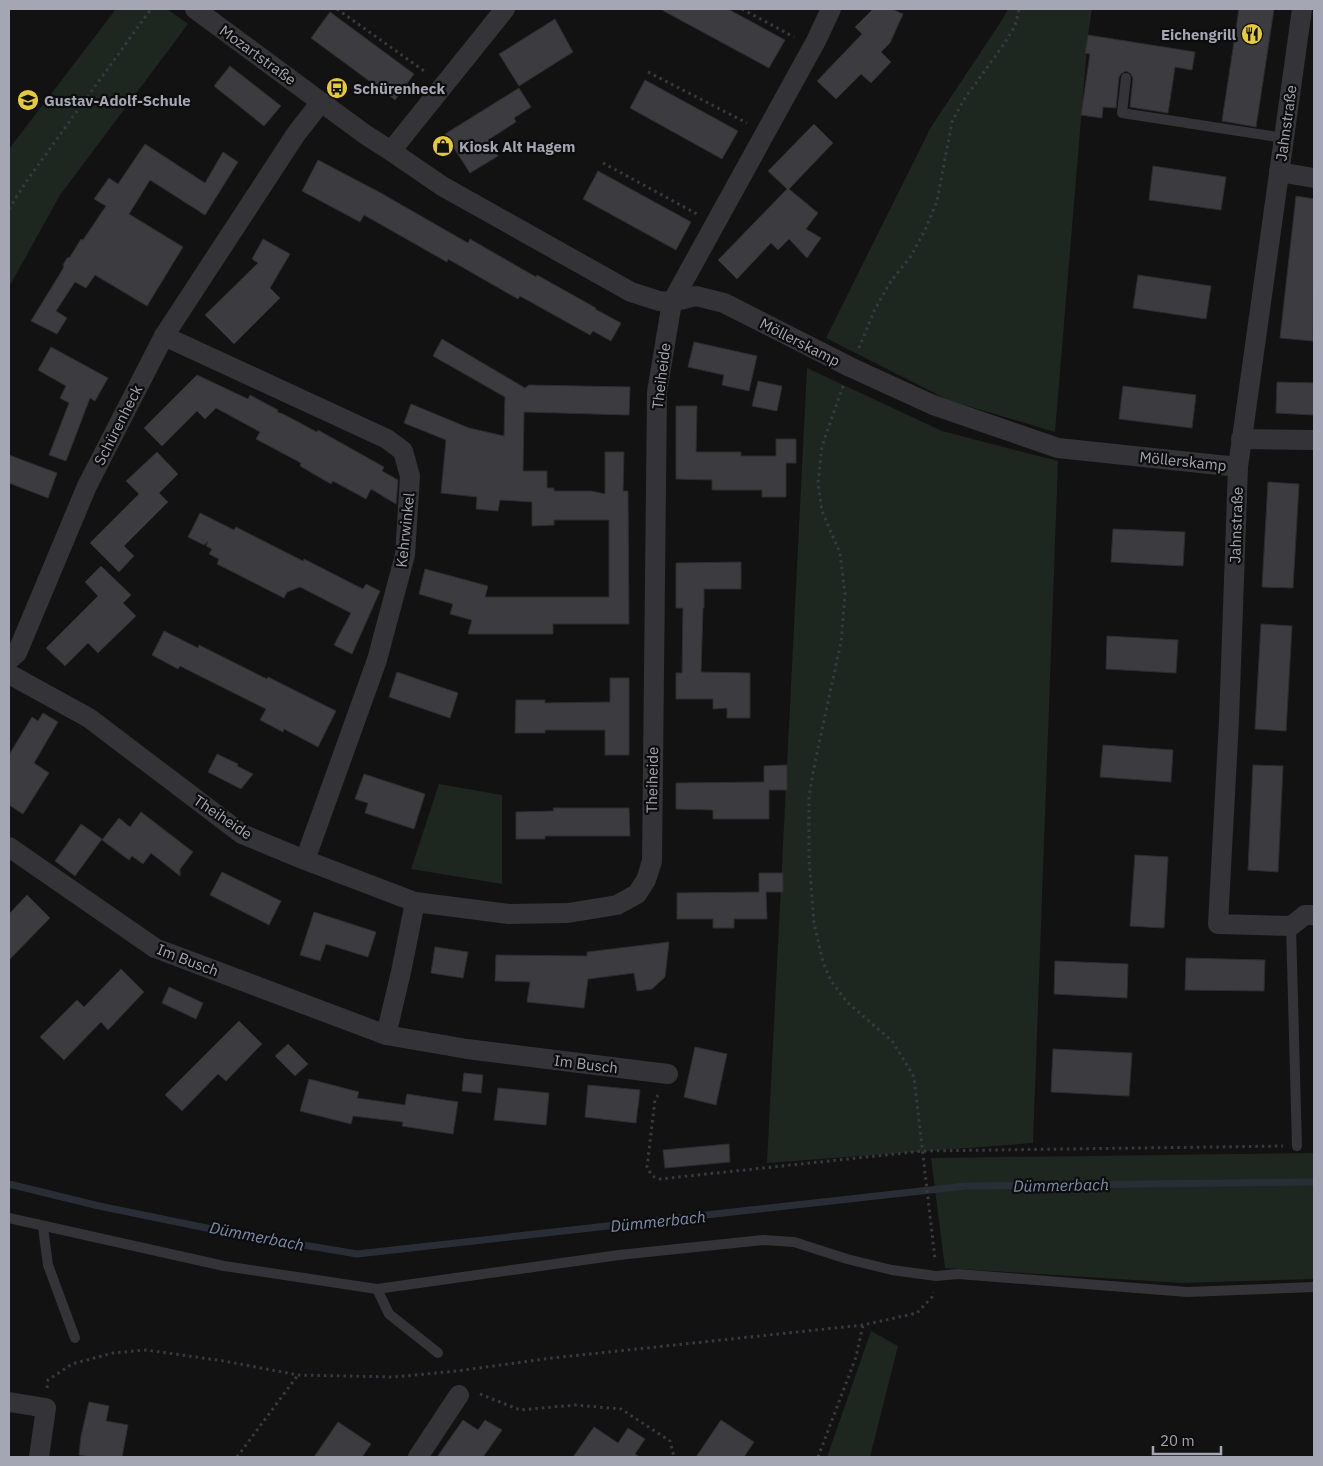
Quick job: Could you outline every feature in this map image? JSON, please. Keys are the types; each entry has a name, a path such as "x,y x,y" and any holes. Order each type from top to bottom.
{"street":[{"name":"Mozartstraße","path":"195,9 321,102"},
{"path":"321,102 391,151 504,9"},
{"name":"Theiheide","path":"9,674 89,718 242,834 415,902 509,914 568,913 617,905 636,894 646,880 652,861 657,392 672,302 766,132 831,9"},
{"name":"Jahnstraße","path":"1291,926 1218,924 1229,720 1238,467 1302,9"},
{"name":"Schürenheck","path":"9,660 17,653 86,486 164,336 296,134 321,102"},
{"name":"Möllerskamp","path":"391,151 442,186 631,292 659,301 672,302 696,296 724,303 850,367 933,405 1058,448 1238,467"},
{"path":"1279,172 1314,178"},
{"name":"Kehrwinkel","path":"164,336 387,439 403,451 410,476 405,555 379,650 305,860"},
{"name":"Möllerskamp","path":"1241,439 1314,440"},
{"name":"Im Busch","path":"9,847 155,948 386,1035 467,1049 668,1074"},
{"path":"386,1035 415,902"},
{"path":"1291,926 1305,915 1314,915"},
{"path":"418,1457 459,1394"},
{"path":"9,1402 46,1408 39,1457"}],"lane":[{"path":"1126,78 1122,113 1284,138"},
{"path":"1291,926 1297,1146"},
{"path":"9,1218 42,1227 224,1266 377,1289 619,1255 763,1240 794,1242 847,1259 892,1270 936,1276 958,1274 1187,1292 1314,1288"},
{"path":"42,1227 48,1265 75,1338"},
{"path":"377,1289 389,1314 438,1353"}],"path":[{"path":"9,209 28,179 151,9"},
{"path":"338,9 444,85"},
{"path":"742,9 812,47"},
{"path":"46,1408 48,1380 72,1364 113,1353 146,1350 224,1361 298,1375 394,1377 863,1325 917,1313 932,1296 937,1282 914,1077 893,1042 847,1002 831,981 823,962 814,924 809,859 809,796 841,642 845,594 840,553 822,511 818,483 822,446 850,367 874,311 891,281 911,256 926,228 937,201 952,122 963,100 1015,26 1019,9"},
{"path":"648,72 766,132"},
{"path":"603,163 715,224"},
{"path":"668,1074 655,1100 648,1167 652,1176 660,1179 923,1151 1297,1146"},
{"path":"818,1457 856,1357 863,1325"},
{"path":"237,1457 298,1375"},
{"path":"459,1394 480,1394 520,1410 575,1405 621,1409 670,1441 674,1457"}],"shaded area":[{"path":"116,9 167,9 188,24 60,195 9,287 9,149"},
{"path":"1008,9 1092,9 1088,35 1055,432 948,400 826,338 931,127"},
{"path":"807,368 942,431 1058,461 1033,1143 767,1163"},
{"path":"439,784 502,795 502,884 411,869"},
{"path":"1314,1153 1314,1279 1181,1283 945,1268 931,1158"},
{"path":"871,1331 898,1346 870,1457 827,1457"}],"building":[{"path":"660,9 728,9 785,40 769,68"},
{"path":"873,9 892,9 903,14 890,43 881,52 891,62 871,83 861,74 836,99 817,81 862,34 855,27"},
{"path":"1239,9 1274,9 1256,127 1222,121"},
{"path":"330,12 414,74 395,100 311,38"},
{"path":"555,19 573,52 519,86 499,54"},
{"path":"1088,35 1195,52 1192,70 1175,67 1168,113 1130,107 1133,78 1126,71 1119,77 1116,108 1103,107 1102,118 1081,115 1090,54 1085,53"},
{"path":"230,66 281,106 264,126 214,86"},
{"path":"645,80 738,131 722,159 630,108"},
{"path":"519,88 531,107 514,118 516,122 488,140 498,156 470,173 445,134"},
{"path":"814,124 833,143 789,189 818,213 806,229 821,238 807,258 789,239 778,250 771,243 737,279 718,260 787,189 768,171"},
{"path":"145,144 205,183 223,152 238,162 205,215 150,180 129,214 183,247 147,306 95,275 86,288 75,282 56,311 67,318 57,334 31,321 64,267 63,265 67,258 70,257 81,239 83,240 106,206 94,199 109,178 118,184"},
{"path":"318,160 379,192 468,243 470,239 536,277 537,275 621,323 611,341 593,331 590,335 520,296 518,299 448,259 447,262 364,215 360,222 302,191"},
{"path":"1153,166 1226,177 1221,210 1149,200"},
{"path":"598,171 691,222 676,250 583,199"},
{"path":"1296,196 1314,199 1313,341 1280,338"},
{"path":"263,239 290,254 270,288 280,298 234,344 205,315 258,263 252,259"},
{"path":"1138,275 1211,286 1206,319 1133,308"},
{"path":"442,339 525,388 529,385 630,387 629,415 524,412 523,471 547,471 547,488 554,488 554,491 591,491 605,494 605,452 624,452 623,491 628,491 629,624 553,624 553,634 468,634 472,620 450,614 453,604 419,594 425,569 488,586 485,597 609,597 609,520 554,520 554,525 532,526 532,502 500,500 498,511 476,509 477,497 441,493 446,440 404,423 411,404 469,428 504,436 505,397 433,356"},
{"path":"694,342 757,356 749,391 722,385 724,375 688,367"},
{"path":"51,347 108,378 95,401 90,398 66,461 49,455 69,403 60,398 66,386 38,370"},
{"path":"197,375 248,399 250,395 278,410 277,412 317,432 318,430 384,467 382,471 398,480 396,504 371,489 366,499 333,481 331,484 300,466 301,463 256,439 260,432 216,408 205,419 197,411 162,446 144,428"},
{"path":"758,381 782,386 777,411 752,406"},
{"path":"1277,382 1314,383 1314,415 1276,413"},
{"path":"1123,386 1196,395 1192,428 1119,419"},
{"path":"676,406 697,406 696,452 741,452 741,456 776,456 776,439 796,439 796,463 786,463 786,497 762,497 762,490 712,490 712,480 676,479"},
{"path":"157,452 178,474 159,493 168,502 124,546 134,556 119,572 90,543 139,494 126,481"},
{"path":"9,455 57,473 48,498 9,483"},
{"path":"1268,482 1299,484 1293,588 1262,587"},
{"path":"200,513 234,530 236,527 363,589 366,584 380,591 352,654 334,645 351,613 300,587 287,592 284,598 217,564 219,559 209,554 212,549 206,546 208,541 204,545 188,537"},
{"path":"1113,529 1185,532 1183,566 1111,562"},
{"path":"741,562 741,589 704,589 701,672 750,673 750,718 727,718 727,708 713,709 713,699 676,699 676,673 682,673 683,608 676,608 676,563"},
{"path":"101,566 131,595 123,603 136,616 98,653 88,643 65,666 46,648 98,596 85,582"},
{"path":"1261,624 1292,626 1286,731 1255,729"},
{"path":"164,631 198,648 199,645 267,679 268,677 336,711 318,747 284,729 283,732 260,720 266,709 180,666 178,669 152,655"},
{"path":"1107,636 1178,640 1176,673 1106,669"},
{"path":"397,672 458,693 450,718 389,697"},
{"path":"610,678 629,678 629,755 605,755 605,730 545,730 545,733 515,733 516,700 545,700 545,703 610,702"},
{"path":"43,713 58,722 34,763 49,773 23,814 9,805 9,755 32,717 38,721"},
{"path":"1103,745 1173,750 1171,782 1100,777"},
{"path":"217,754 253,774 241,789 208,772"},
{"path":"787,765 787,790 769,790 769,819 713,819 713,810 676,809 676,783 764,782 764,766"},
{"path":"1253,765 1283,766 1278,872 1248,870"},
{"path":"364,774 425,794 414,829 365,813 368,803 355,799"},
{"path":"553,808 629,808 630,836 545,836 545,839 516,839 516,812 554,811"},
{"path":"141,812 193,852 180,869 180,876 151,853 143,864 132,856 129,860 102,840 119,818 130,827"},
{"path":"81,824 102,839 75,876 55,861"},
{"path":"1135,855 1168,857 1164,928 1130,926"},
{"path":"222,872 281,901 269,925 210,895"},
{"path":"759,873 783,873 783,892 766,892 767,919 734,919 734,928 713,928 713,919 677,919 677,893 759,892"},
{"path":"27,895 50,918 9,960 9,914"},
{"path":"314,912 376,932 368,957 326,944 320,961 300,955"},
{"path":"669,942 665,977 652,989 637,991 634,973 588,979 584,1008 527,1002 530,982 495,981 496,955 587,956 587,952"},
{"path":"435,947 468,952 463,978 431,973"},
{"path":"1186,958 1265,960 1264,991 1185,990"},
{"path":"1055,961 1128,964 1127,998 1054,994"},
{"path":"121,969 144,992 108,1030 101,1022 64,1060 40,1037 77,1000 84,1007"},
{"path":"169,987 203,1003 196,1019 162,1003"},
{"path":"239,1021 262,1044 226,1081 218,1074 182,1111 165,1095"},
{"path":"288,1044 308,1064 295,1076 275,1056"},
{"path":"695,1047 727,1054 716,1105 684,1097"},
{"path":"1053,1049 1132,1053 1129,1096 1051,1092"},
{"path":"464,1073 483,1075 481,1093 462,1091"},
{"path":"309,1079 359,1092 357,1098 405,1105 407,1094 458,1102 453,1134 402,1126 403,1122 353,1116 351,1124 300,1111"},
{"path":"588,1085 640,1090 636,1123 585,1117"},
{"path":"498,1088 549,1093 546,1125 494,1120"},
{"path":"729,1144 730,1162 665,1168 663,1150"},
{"path":"89,1402 109,1406 106,1421 128,1425 122,1457 79,1455 81,1436"},
{"path":"463,1420 478,1430 485,1420 502,1430 483,1457 437,1457"},
{"path":"721,1420 754,1442 744,1457 696,1457"},
{"path":"338,1422 371,1444 362,1457 314,1457"},
{"path":"594,1427 618,1443 628,1428 645,1439 635,1454 640,1457 573,1457"}],"waterway":[{"name":"Dümmerbach","path":"9,1184 99,1206 226,1232 357,1254 966,1186 1314,1182"}],"place":[{"name":"Eichengrill","path":"1252,34"},
{"name":"Schürenheck","path":"337,88"},
{"name":"Gustav-Adolf-Schule","path":"28,100"},
{"name":"Kiosk Alt Hagem","path":"443,146"}]}
